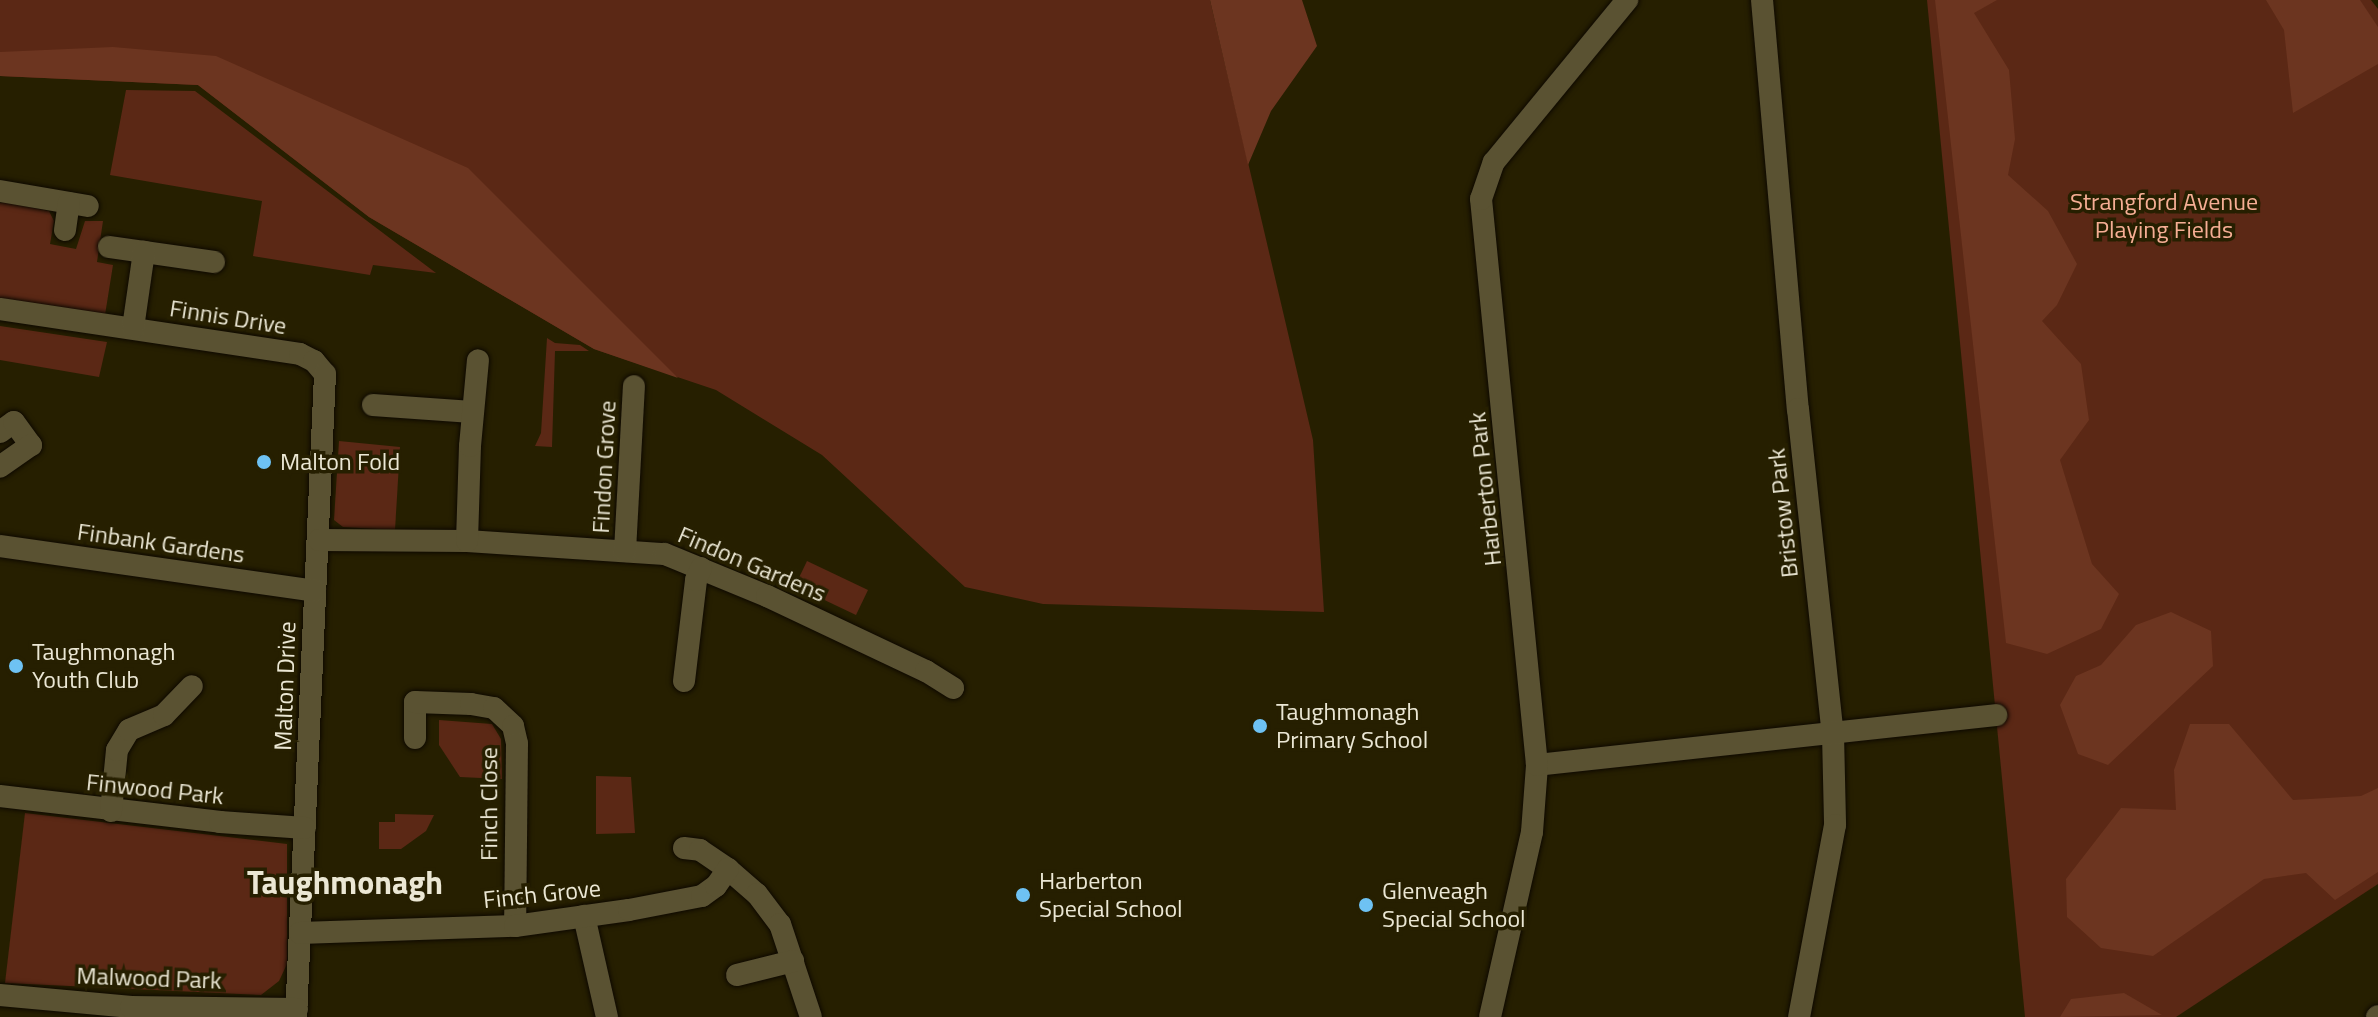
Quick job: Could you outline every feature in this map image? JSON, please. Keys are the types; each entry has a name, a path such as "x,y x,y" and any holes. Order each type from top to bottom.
{"street":[{"name":"Harberton Park","path":"1490,1017 1532,832 1537,765 1481,199 1494,162 1627,0"},
{"name":"Bristow Park","path":"1762,0 1798,409 1833,734 1835,825 1799,1017"},
{"path":"0,191 78,205 65,230"},
{"path":"109,247 214,262"},
{"name":"Finnis Drive","path":"133,328 144,252"},
{"name":"Finnis Drive","path":"0,309 300,354 314,361"},
{"path":"467,541 472,412 478,360"},
{"name":"Malton Drive","path":"296,1013 327,392 325,374 314,361"},
{"name":"Findon Grove","path":"625,551 634,386"},
{"path":"373,405 472,412"},
{"path":"0,432 14,422 31,445 0,467"},
{"name":"Findon Gardens","path":"319,540 467,541 665,554 926,671 953,688"},
{"name":"Finbank Gardens","path":"0,546 315,591"},
{"path":"684,681 696,580 701,568"},
{"path":"111,811 117,750 129,730 164,715 192,686"},
{"name":"Finch Close","path":"415,738 415,702 494,708 513,726 517,744 515,926"},
{"path":"1537,765 1996,715"},
{"name":"Finwood Park","path":"0,796 111,811 305,828"},
{"path":"684,848 700,850 728,869 757,894 780,924 810,1013"},
{"name":"Finch Grove","path":"300,933 515,926 584,916 702,896 716,886 728,869"},
{"path":"584,916 607,1017"},
{"path":"737,975 793,961"},
{"name":"Malwood Park","path":"0,995 131,1007 296,1013"}],"green space":[{"path":"0,0 1210,0 1313,440 1324,612 1043,604 965,587 822,455 716,390 594,349 369,217 198,85 0,76"},
{"name":"Strangford Avenue Playing Fields","path":"1927,0 2371,0 2378,9 2378,884 2176,1017 2025,1017"},
{"path":"126,90 195,91 436,273 373,265 370,275 253,256 262,201 110,175"},
{"path":"0,203 49,211 54,221 50,244 76,249 85,221 103,221 97,262 113,265 105,315 0,298"},
{"path":"0,326 107,342 99,377 0,360"},
{"path":"547,338 555,343 580,345 589,351 555,351 552,447 535,446 541,433"},
{"path":"339,441 400,447 395,530 343,527 334,520"},
{"path":"807,561 868,590 856,615 795,586"},
{"path":"439,720 492,724 501,739 502,779 460,777 439,745"},
{"path":"596,776 631,777 635,833 596,834"},
{"path":"25,813 287,844 287,964 279,981 261,995 5,983"},
{"path":"395,814 434,815 426,831 401,849 379,849 379,822 395,822"}],"shaded area":[{"path":"1210,0 1302,0 1317,46 1271,111 1248,165"},
{"path":"1935,0 1997,0 1974,13 2009,70 2015,139 2008,175 2048,211 2077,264 2057,305 2042,321 2081,364 2089,420 2060,460 2092,564 2119,594 2101,629 2047,654 2006,643"},
{"path":"2266,0 2360,0 2378,27 2378,64 2293,113 2284,30"},
{"path":"113,47 216,56 468,168 678,378 594,349 369,217 198,85 0,76 0,52"},
{"path":"2171,612 2211,631 2213,666 2108,765 2078,754 2060,705 2076,676 2101,665 2136,625"},
{"path":"2190,724 2229,724 2293,800 2361,796 2378,788 2378,872 2335,900 2306,873 2264,879 2153,956 2101,948 2067,917 2066,879 2121,808 2176,810 2174,770"},
{"path":"2124,993 2162,1015 2060,1017 2071,999"}],"place":[{"name":"Malton Fold","path":"264,462"},
{"name":"Taughmonagh Youth Club","path":"16,666"},
{"name":"Taughmonagh Primary School","path":"1260,726"},
{"name":"Harberton Special School","path":"1023,895"},
{"name":"Glenveagh Special School","path":"1366,905"}],"district":[{"name":"Taughmonagh","path":"345,882"}]}
